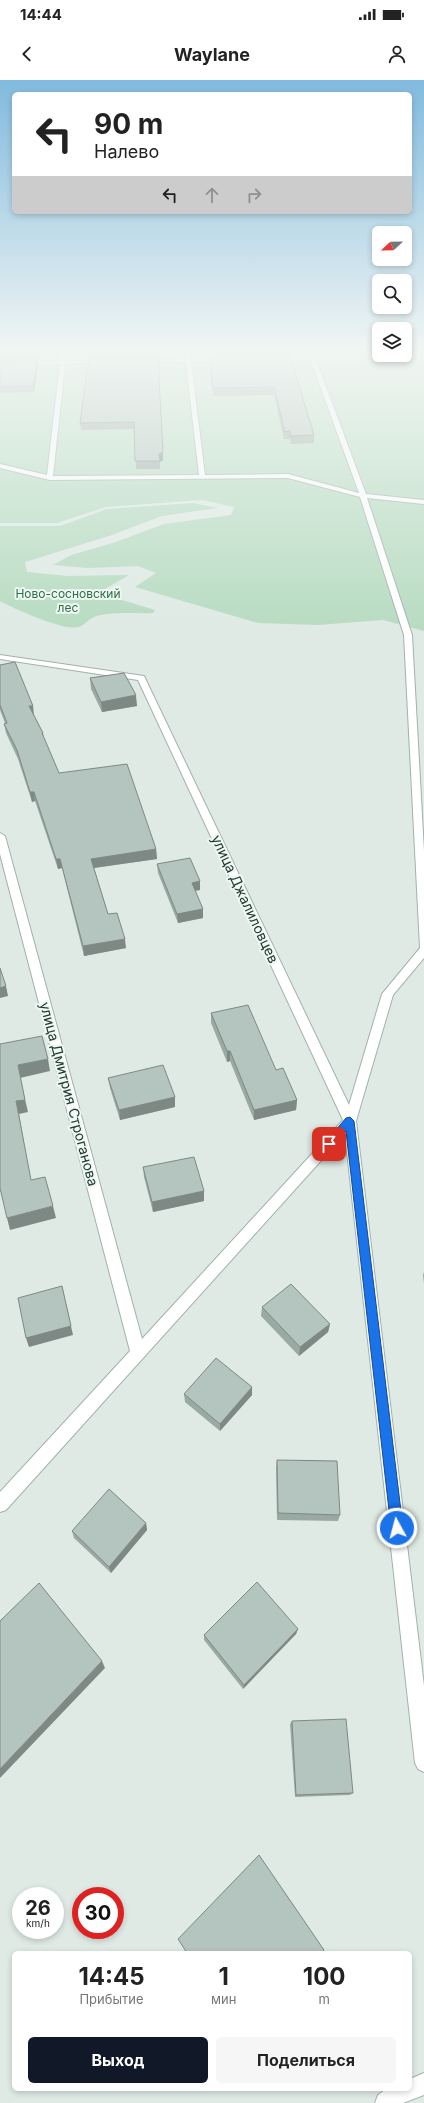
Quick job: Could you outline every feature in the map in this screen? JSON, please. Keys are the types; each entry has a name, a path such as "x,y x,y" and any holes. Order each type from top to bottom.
{"street":[{"path":"50,478 54,443"},
{"path":"198,443 202,476"},
{"path":"343,443 363,496 408,635 424,946"},
{"path":"0,466 50,478 288,476 363,496 424,502"},
{"name":"улица Джалиловцев","path":"0,657 141,678 350,1121"},
{"name":"улица Дмитрия Строганова","path":"0,836 138,1352"},
{"path":"424,952 388,994 350,1121 424,1763"},
{"path":"0,1504 350,1121"},
{"path":"412,2089 424,2084"},
{"path":"386,2103 394,2096 406,2091"}],"green space":[{"path":"0,443 424,443 424,631 383,620 318,625 258,623 135,587 156,573 138,566 88,568 53,565 71,555 116,542 164,524 231,515 234,507 202,500 106,507 57,523 0,523"},
{"name":"Ново-сосновский лес","path":"193,503 217,508 162,516 109,536 25,562 27,572 67,576 129,575 105,589 92,591 155,610 153,613 116,613 101,615 92,618 79,627 71,627 50,623 0,601 0,526 60,526 107,509"}],"building":[{"path":"135,443 163,443 163,452 159,454 160,461 135,461"},
{"path":"15,662 33,706 29,706 43,733 59,773 127,764 156,849 91,859 108,914 117,913 125,939 83,946 60,859 56,859 34,792 30,792 17,750 4,724 7,723 0,705 0,665"},
{"path":"124,673 136,695 101,702 90,678"},
{"path":"190,858 200,881 192,883 203,909 177,914 157,864"},
{"path":"0,968 6,986 0,988"},
{"path":"248,1005 276,1070 283,1068 297,1100 254,1110 230,1051 227,1051 211,1013"},
{"path":"42,1036 48,1059 18,1065 25,1100 16,1101 31,1180 45,1177 53,1206 7,1218 0,1188 0,1044"},
{"path":"163,1065 175,1097 119,1110 108,1078"},
{"path":"194,1157 204,1191 152,1202 143,1167"},
{"path":"291,1284 330,1324 300,1347 262,1307"},
{"path":"62,1286 71,1326 26,1338 18,1298"},
{"path":"216,1358 252,1387 220,1424 184,1394"},
{"path":"277,1460 337,1461 340,1515 278,1513"},
{"path":"109,1489 146,1523 109,1567 72,1531"},
{"path":"257,1582 298,1629 244,1685 204,1635"},
{"path":"39,1583 102,1661 0,1769 0,1621"},
{"path":"346,1719 353,1793 296,1795 292,1721"},
{"path":"259,1855 324,1950 186,1951 178,1939"}],"route":[{"path":"329,1144 350,1121 397,1528"}]}
